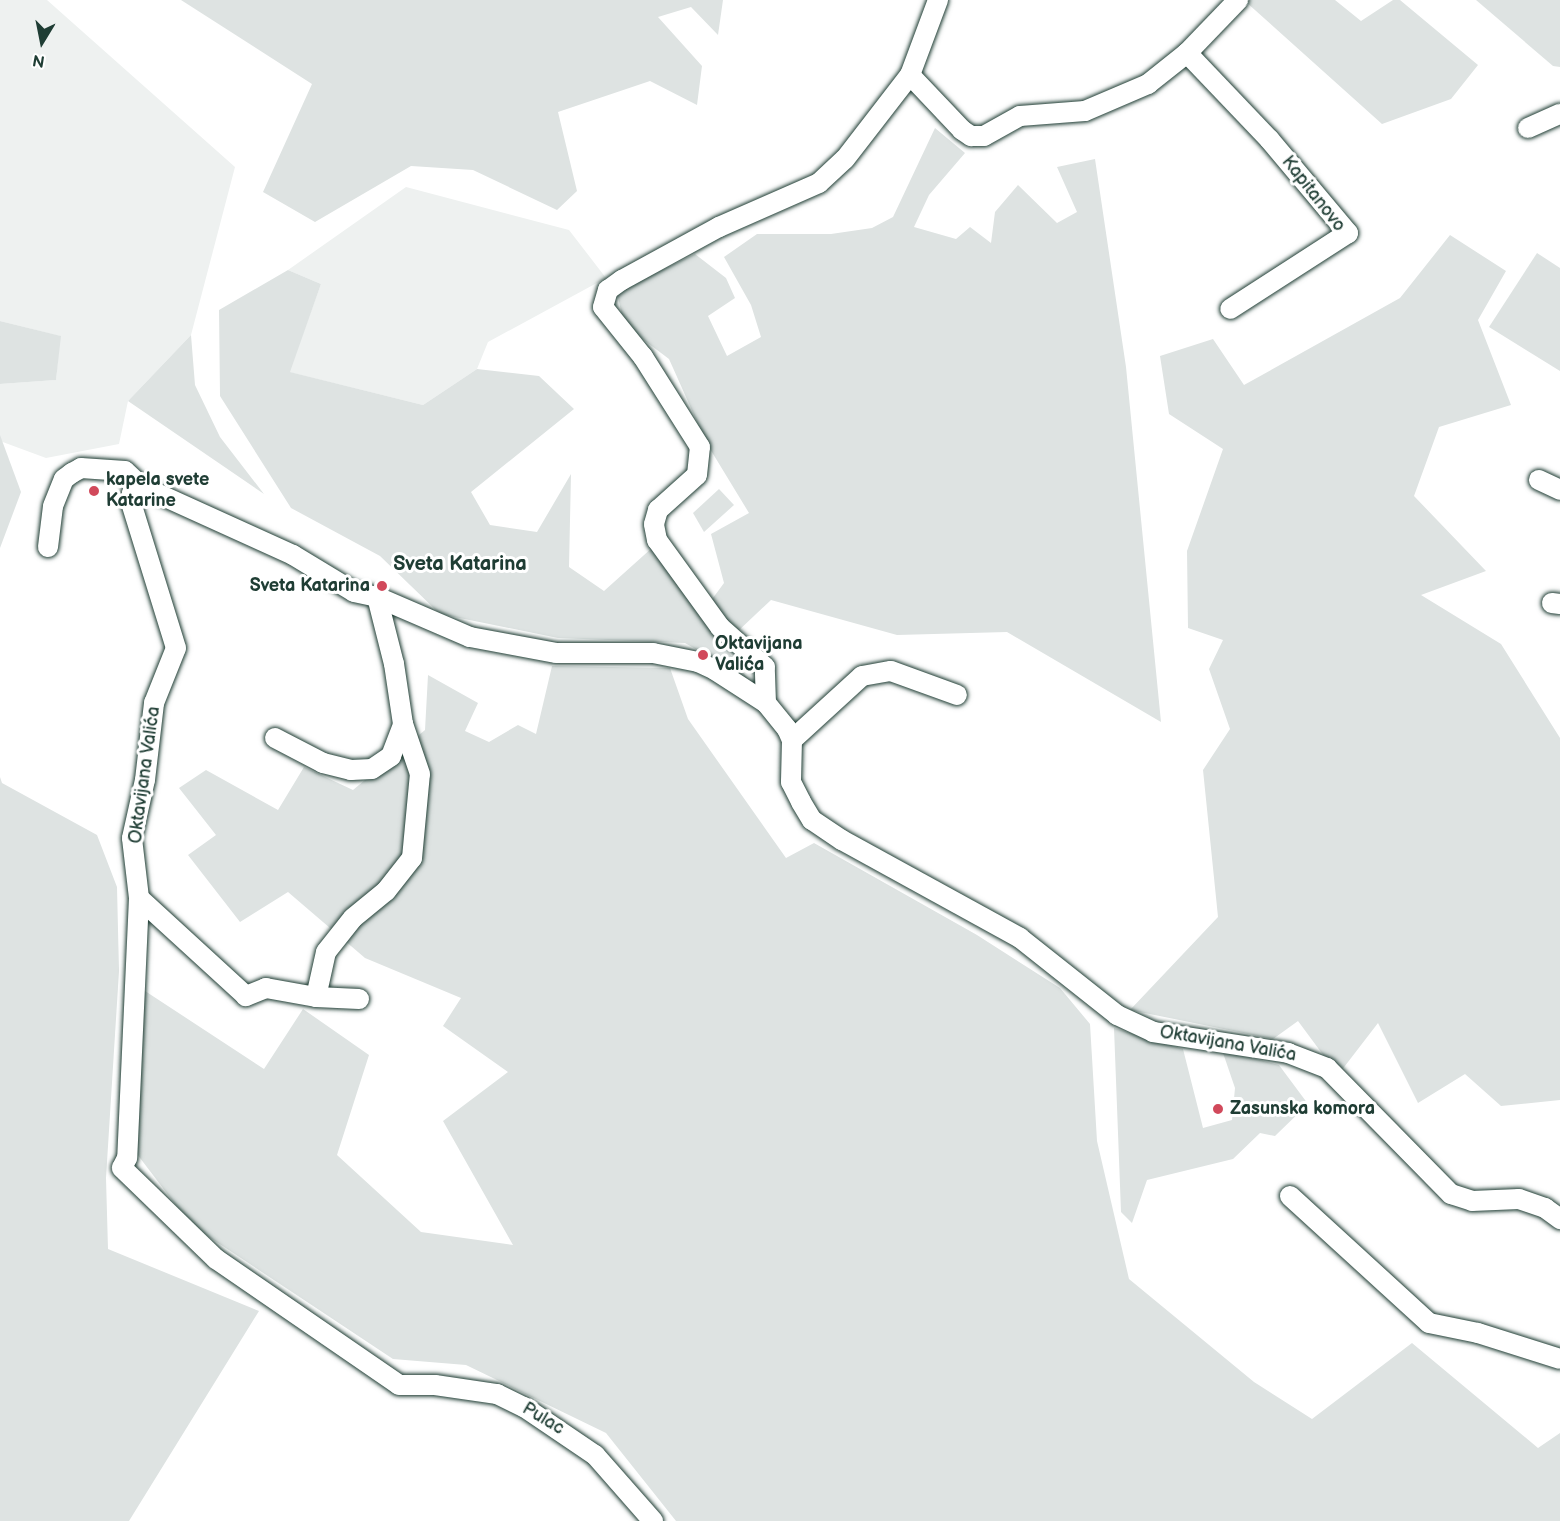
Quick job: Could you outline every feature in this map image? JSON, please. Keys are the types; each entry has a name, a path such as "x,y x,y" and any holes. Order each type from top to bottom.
{"street":[{"path":"766,703 765,667 720,627 657,540 654,524 658,510 697,474 700,447 643,357 603,307 608,290 622,280 719,227 819,183 845,159 910,75 938,0"},
{"path":"910,75 962,130 971,136 984,136 1020,116 1085,111 1148,84 1187,53 1238,0"},
{"name":"Kapitanovo","path":"1187,53 1269,139 1348,232 1230,309"},
{"path":"1528,128 1560,114"},
{"path":"48,547 53,506 64,479 81,468 125,471 141,486 293,555 354,592 377,597 470,637 504,646 556,653 653,653 698,662 766,703 792,740 862,676 891,671 957,695"},
{"path":"1539,480 1560,490"},
{"name":"Oktavijana Valića","path":"141,486 132,493 131,503 176,648 154,703 145,780 132,838 139,898 127,1158 122,1168 216,1259 399,1385"},
{"path":"316,997 326,952 353,918 386,891 412,858 420,774 403,724 394,664 377,597"},
{"path":"274,738 323,763 351,770 372,769 391,756 403,724"},
{"name":"Oktavijana Valića","path":"792,740 791,782 812,820 1020,938 1116,1015 1153,1032 1288,1053 1321,1065 1441,1189 1472,1201 1519,1199 1545,1208 1560,1219"},
{"path":"139,898 246,996 266,988 316,997 359,999"},
{"path":"1290,1196 1429,1323 1560,1359"},
{"name":"Pulac","path":"399,1385 435,1385 497,1394 524,1407 595,1455 653,1521"}],"shaded area":[{"path":"0,0 47,0 235,167 191,335 128,401 119,444 46,458 0,441 0,384 56,380 60,336 0,321"},
{"path":"181,0 723,0 718,35 691,7 658,17 702,66 697,105 650,81 558,112 577,191 557,210 473,170 411,166 315,222 263,192 312,84"},
{"path":"1248,0 1335,0 1361,21 1393,0 1400,0 1478,65 1451,99 1382,124 1246,2"},
{"path":"1476,0 1560,0 1560,67 1553,66"},
{"path":"935,128 965,153 929,195 914,227 956,239 970,227 991,243 995,212 1018,185 1057,223 1077,212 1057,167 1095,159 1126,367 1161,722 1007,632 897,635 771,600 737,632 710,602 724,583 711,534 749,513 707,444 669,359 624,325 617,292 695,254 726,278 735,298 708,316 727,356 761,337 751,305 724,257 757,234 831,234 872,228 893,217"},
{"path":"406,187 569,230 606,278 488,342 477,369 423,405 289,372 321,284 288,270"},
{"path":"1450,235 1506,271 1478,320 1511,405 1439,427 1414,496 1486,571 1421,595 1501,644 1560,738 1560,1100 1501,1106 1465,1074 1418,1103 1378,1023 1338,1075 1298,1021 1273,1039 1130,1010 1218,917 1203,770 1230,729 1209,669 1223,640 1188,628 1187,551 1223,449 1169,414 1160,356 1213,339 1244,385 1400,298"},
{"path":"1537,253 1560,268 1560,371 1489,327"},
{"path":"288,270 321,284 290,372 423,405 477,369 539,376 574,409 471,492 490,525 537,532 571,474 569,567 604,591 653,547 748,679 685,643 558,638 440,614 380,556 291,508 220,396 219,310"},
{"path":"0,321 61,336 56,380 0,384"},
{"path":"191,335 195,385 220,437 264,494 128,401"},
{"path":"0,435 21,492 0,548"},
{"path":"719,489 734,505 704,532 693,513"},
{"path":"552,666 670,668 688,719 786,858 814,843 977,935 1060,988 1090,1024 1097,1141 1129,1279 1254,1382 1312,1419 1412,1343 1538,1448 1560,1433 1560,1521 676,1521 606,1433 466,1365 393,1359 191,1225 137,1154 142,989 264,1069 303,1009 369,1055 337,1155 421,1232 513,1245 443,1121 508,1072 443,1026 461,998 365,958 288,892 240,922 188,855 216,835 179,788 206,770 278,810 304,767 353,790 425,730 428,675 478,703 465,731 489,742 518,725 536,734"},
{"path":"0,777 2,783 97,835 117,887 119,971 106,1178 108,1249 259,1311 129,1521 0,1521"},
{"path":"1114,1028 1183,1049 1203,1128 1232,1120 1235,1088 1222,1050 1279,1065 1308,1104 1275,1136 1260,1133 1233,1159 1147,1180 1132,1223 1121,1212"}],"place":[{"name":"kapela svete Katarine","path":"94,491"},
{"name":"Sveta Katarina","path":"382,586"},
{"name":"Oktavijana Valića","path":"703,655"},
{"name":"Zasunska komora","path":"1218,1109"}],"district":[{"name":"Sveta Katarina","path":"460,564"}]}
